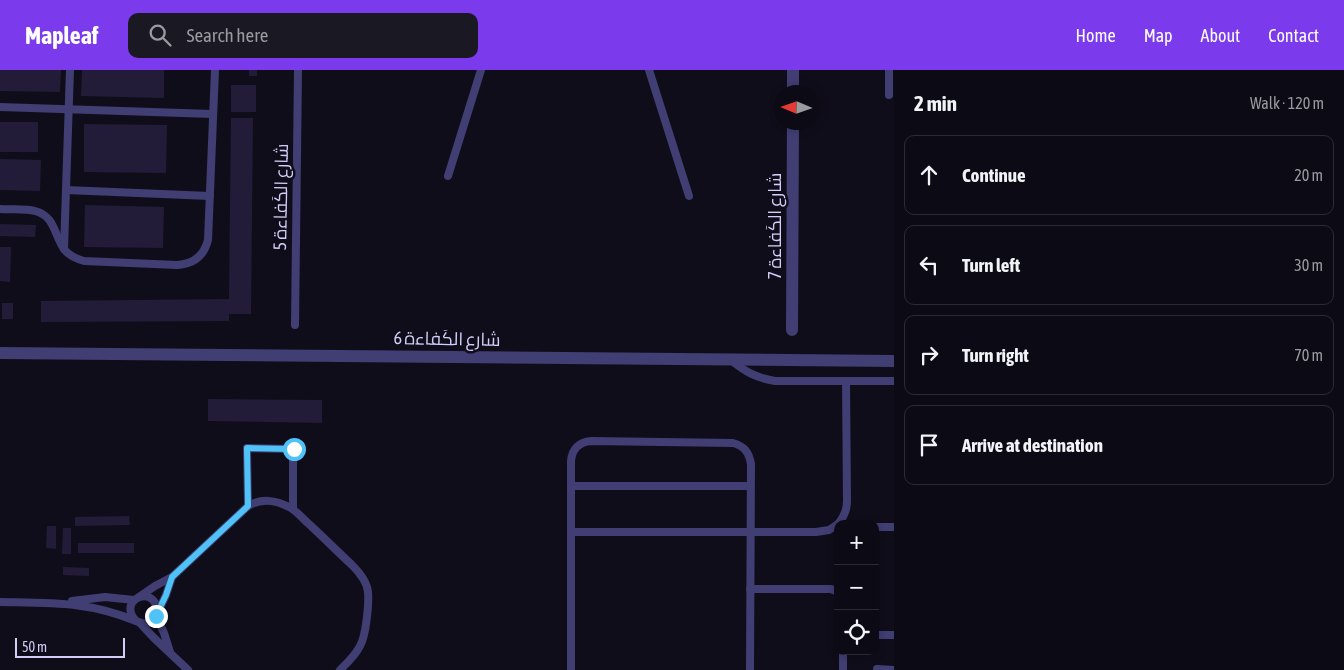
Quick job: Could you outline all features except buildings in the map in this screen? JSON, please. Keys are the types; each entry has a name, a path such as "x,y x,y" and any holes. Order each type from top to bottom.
{"street":[{"path":"793,70 793,85"},
{"name":"شارع الكَفاءة 7","path":"792,330 793,130"},
{"name":"شارع الكَفاءة 6","path":"0,353 894,360"}],"lane":[{"path":"64,249 70,70"},
{"path":"0,209 29,210 41,213 51,221 64,249 76,258 84,261 177,265 197,259 202,254 208,240 215,70"},
{"name":"شارع الكَفاءة 5","path":"295,324 298,70"},
{"path":"448,176 481,70"},
{"path":"649,70 689,196"},
{"path":"889,70 889,95"},
{"path":"0,107 213,114"},
{"path":"66,190 210,196"},
{"path":"732,360 747,372 765,379 784,381 894,381"},
{"path":"841,520 847,509 846,381"},
{"path":"571,670 572,456 578,446 591,440 733,443 744,448 750,458 750,670"},
{"path":"248,506 247,448 294,449 293,509"},
{"path":"571,486 750,486"},
{"path":"188,670 130,613 131,604 155,586 172,577 248,506 253,503 270,501 293,509 363,579 368,592 364,639 356,654 340,670"},
{"path":"879,527 894,526"},
{"path":"571,532 823,532 834,527"},
{"path":"0,602 62,603 88,606 138,622 149,623 157,614 172,577"},
{"path":"750,589 834,590"},
{"path":"62,603 98,598 137,599 144,596 152,599 155,603 170,652"},
{"path":"879,635 894,635"},
{"path":"843,655 843,670"},
{"path":"877,669 894,670"}],"route":[{"path":"156,616 172,577 248,506 247,448 294,449"}]}
